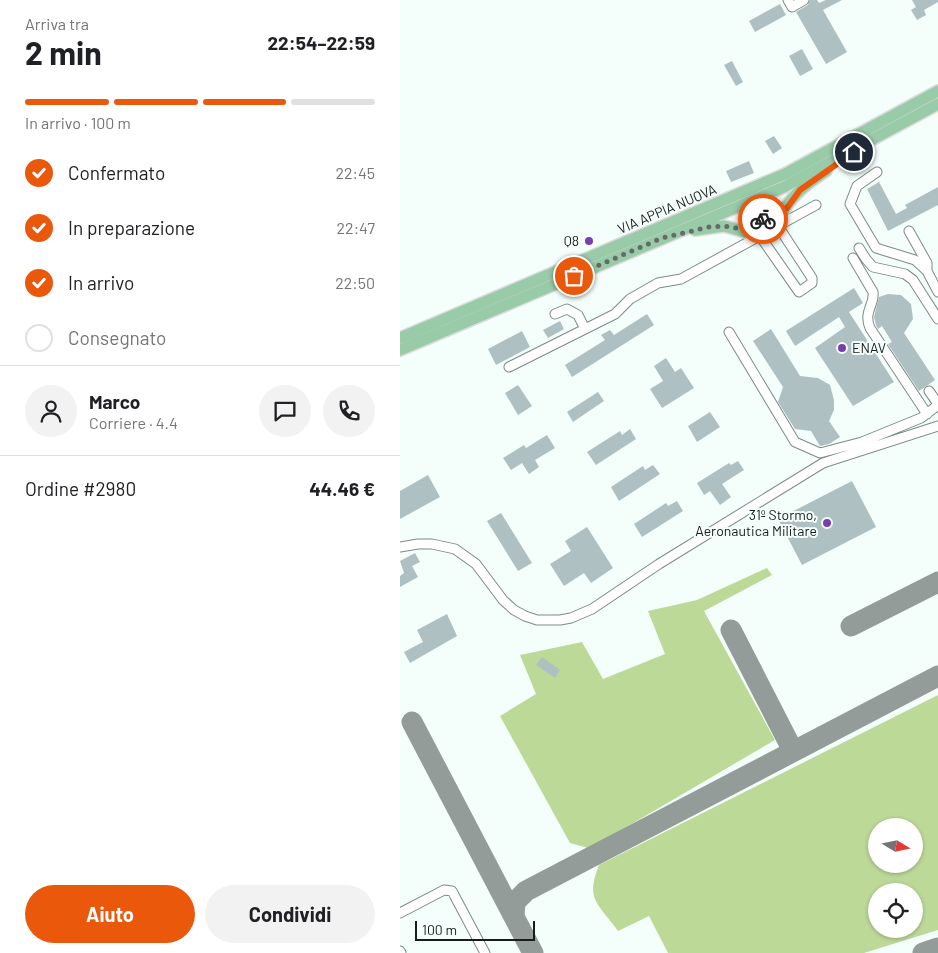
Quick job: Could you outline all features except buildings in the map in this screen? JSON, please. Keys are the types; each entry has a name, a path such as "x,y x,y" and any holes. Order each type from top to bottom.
{"main road":[{"name":"VIA APPIA NUOVA","path":"400,338 785,174 938,91"},
{"name":"VIA APPIA NUOVA","path":"400,350 784,186 938,104"},
{"path":"778,226 779,219 800,190 866,143"},
{"path":"662,238 709,227 724,226 741,229 760,236"}],"street":[{"path":"788,0 792,7 804,0"},
{"path":"877,172 857,186 850,204 876,248 915,260 927,271 938,292"},
{"path":"509,367 615,314 630,299 658,283 682,279 816,205"},
{"path":"741,229 787,208"},
{"path":"760,236 799,292 812,283 812,278 778,226"},
{"path":"909,231 927,263 927,271"},
{"path":"859,248 874,267 905,274 913,280 938,319"},
{"path":"853,258 873,292 867,320 870,328 927,414"},
{"path":"555,314 567,309 578,315 585,329"},
{"path":"729,332 795,442 820,453 862,442 921,418 938,405 929,390"},
{"path":"400,547 432,544 455,549 466,555 476,564 503,600 514,610 538,620 571,618 592,608 659,564 823,463 938,426"},
{"path":"400,913 444,890 452,891 485,953"}],"green space":[{"path":"767,568 772,575 704,611 775,740 606,839 588,848 570,843 500,716 536,694 520,655 582,642 603,679 665,654 648,611 697,600"},
{"path":"938,695 938,930 923,935 923,883 868,883 868,938 912,938 864,953 668,953 649,916 618,931 596,901 593,886 599,865"}],"taxiway":[{"path":"851,626 938,582"},
{"path":"731,630 791,747 787,754"},
{"path":"514,916 515,902 526,891 938,676"},
{"path":"412,722 533,953"},
{"path":"923,953 938,948"}],"way so far":[{"path":"574,276 662,238 709,227 731,226 741,229 763,219"}],"place":[{"name":"Q8","path":"589,241"},
{"name":"ENAV","path":"842,348"},
{"name":"31º Stormo, Aeronautica Militare","path":"827,523"}],"route":[{"path":"763,219 787,208 796,193 854,152"}]}
